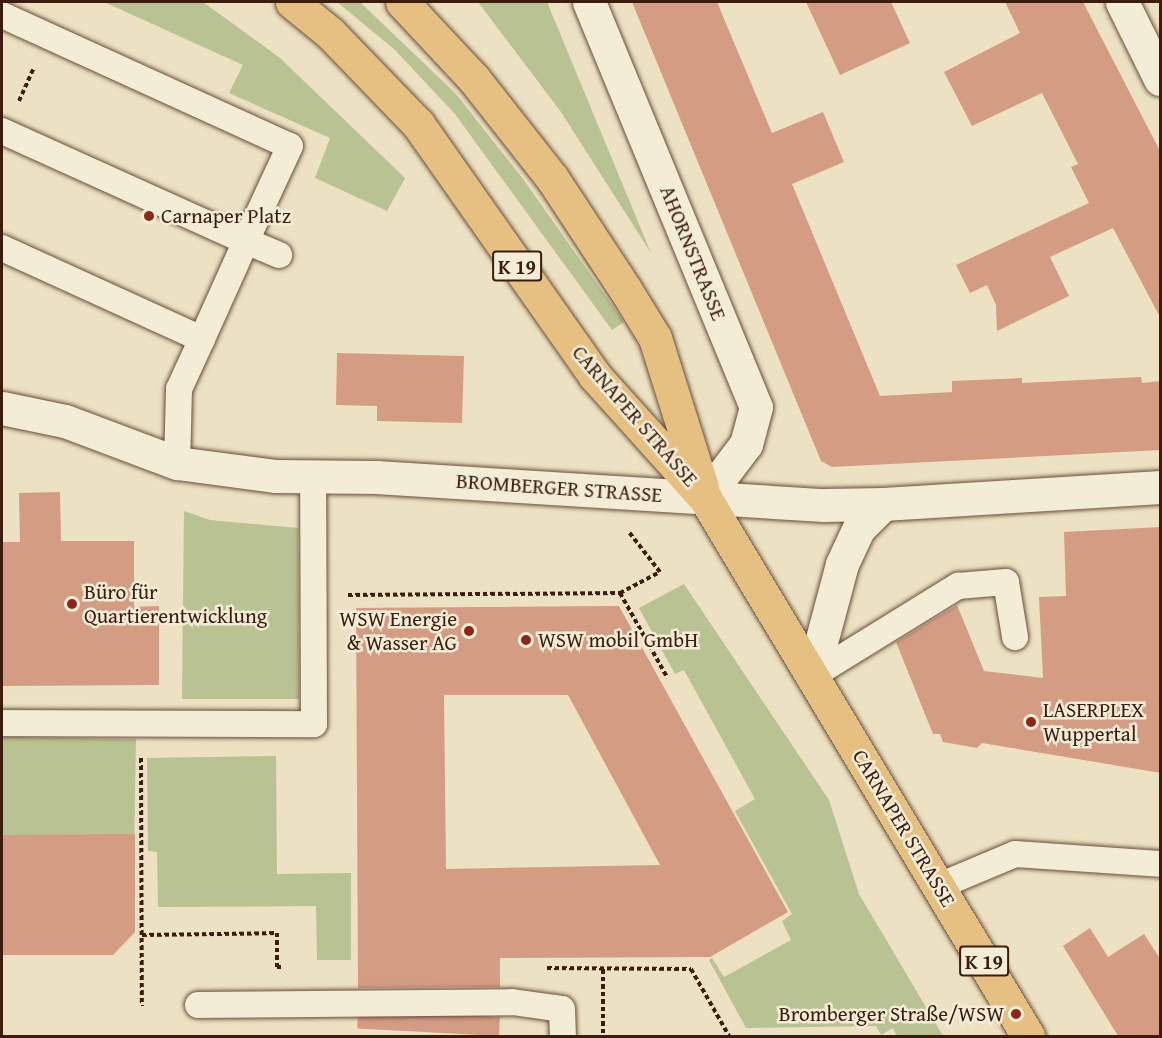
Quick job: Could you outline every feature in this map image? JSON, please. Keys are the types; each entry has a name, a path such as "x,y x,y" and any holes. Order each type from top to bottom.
{"main road":[{"name":"CARNAPER STRASSE","path":"292,2 330,33 417,124 595,376 705,498 1028,1036"},
{"name":"CARNAPER STRASSE","path":"402,2 474,79 552,178 655,338 705,498"}],"street":[{"name":"AHORNSTRASSE","path":"589,2 756,407 746,444 705,498"},
{"path":"1122,2 1161,79"},
{"name":"BROMBERGER STRASSE","path":"2,408 65,421 177,463 276,476 598,490 823,505 883,504 1161,487"},
{"path":"812,676 842,564 858,528 883,504"}],"lane":[{"path":"2,15 290,146 179,389 177,463"},
{"path":"2,131 279,255"},
{"path":"2,248 202,339"},
{"path":"2,723 314,724 313,476"},
{"path":"812,676 958,586 1006,582 1015,637"},
{"path":"939,886 1015,854 1161,864"},
{"path":"198,1005 512,1002 562,1009 563,1036"}],"path":[{"path":"342,595 620,593 660,572 598,490"},
{"path":"620,593 668,677"},
{"path":"141,723 142,1006"},
{"path":"603,969 603,1036"}],"green space":[{"path":"104,2 203,2 280,58 405,178 387,211 315,178 330,138 229,93 243,65"},
{"path":"337,2 360,2 456,94 523,179 624,322 612,330 455,114 395,50"},
{"path":"478,2 547,2 651,253 561,112"},
{"path":"184,511 210,520 298,528 299,699 182,699"},
{"path":"684,584 829,800 859,894 943,1036 897,1036 893,1028 881,1035 876,1026 746,1028 709,960 712,958 724,977 791,940 782,921 792,914 735,811 755,799 684,670 675,674 639,608"},
{"path":"2,737 136,739 134,837 2,835"},
{"path":"276,756 277,874 351,873 351,960 317,960 316,906 158,907 157,852 148,851 147,758"}],"building":[{"path":"632,2 717,2 772,133 823,112 844,162 792,184 880,396 952,392 952,381 1022,378 1022,383 1141,377 1142,383 1161,381 1161,450 832,467 821,461"},
{"path":"806,2 891,2 910,43 840,75"},
{"path":"1005,2 1083,2 1161,153 1161,319 1113,228 1050,257 1069,296 997,331 996,305 987,285 970,293 956,265 1089,203 1071,167 1078,164 1042,93 972,126 944,72 1020,33"},
{"path":"337,353 464,356 462,423 377,421 377,406 336,405"},
{"path":"60,492 61,541 134,541 134,607 159,606 159,685 2,686 2,542 20,542 19,493"},
{"path":"1161,527 1161,773 982,743 977,748 943,742 940,734 933,734 896,642 957,605 984,671 1043,678 1039,597 1066,596 1064,532"},
{"path":"619,606 788,912 710,957 500,958 500,987 358,988 356,608","holes":["444,695 568,695 660,865 446,869"]},
{"path":"135,834 135,932 113,955 2,955 2,835"},
{"path":"1090,928 1108,957 1144,934 1161,960 1161,1036 1118,1036 1063,946"},
{"path":"358,1010 500,1017 499,1036 357,1029"}],"place":[{"name":"Carnaper Platz","path":"149,216"},
{"name":"Büro für Quartierentwicklung","path":"72,604"},
{"name":"WSW Energie & Wasser AG","path":"469,631"},
{"name":"WSW mobil GmbH","path":"526,640"},
{"name":"LASERPLEX Wuppertal","path":"1031,722"},
{"name":"Bromberger Straße/WSW","path":"1016,1014"}]}
